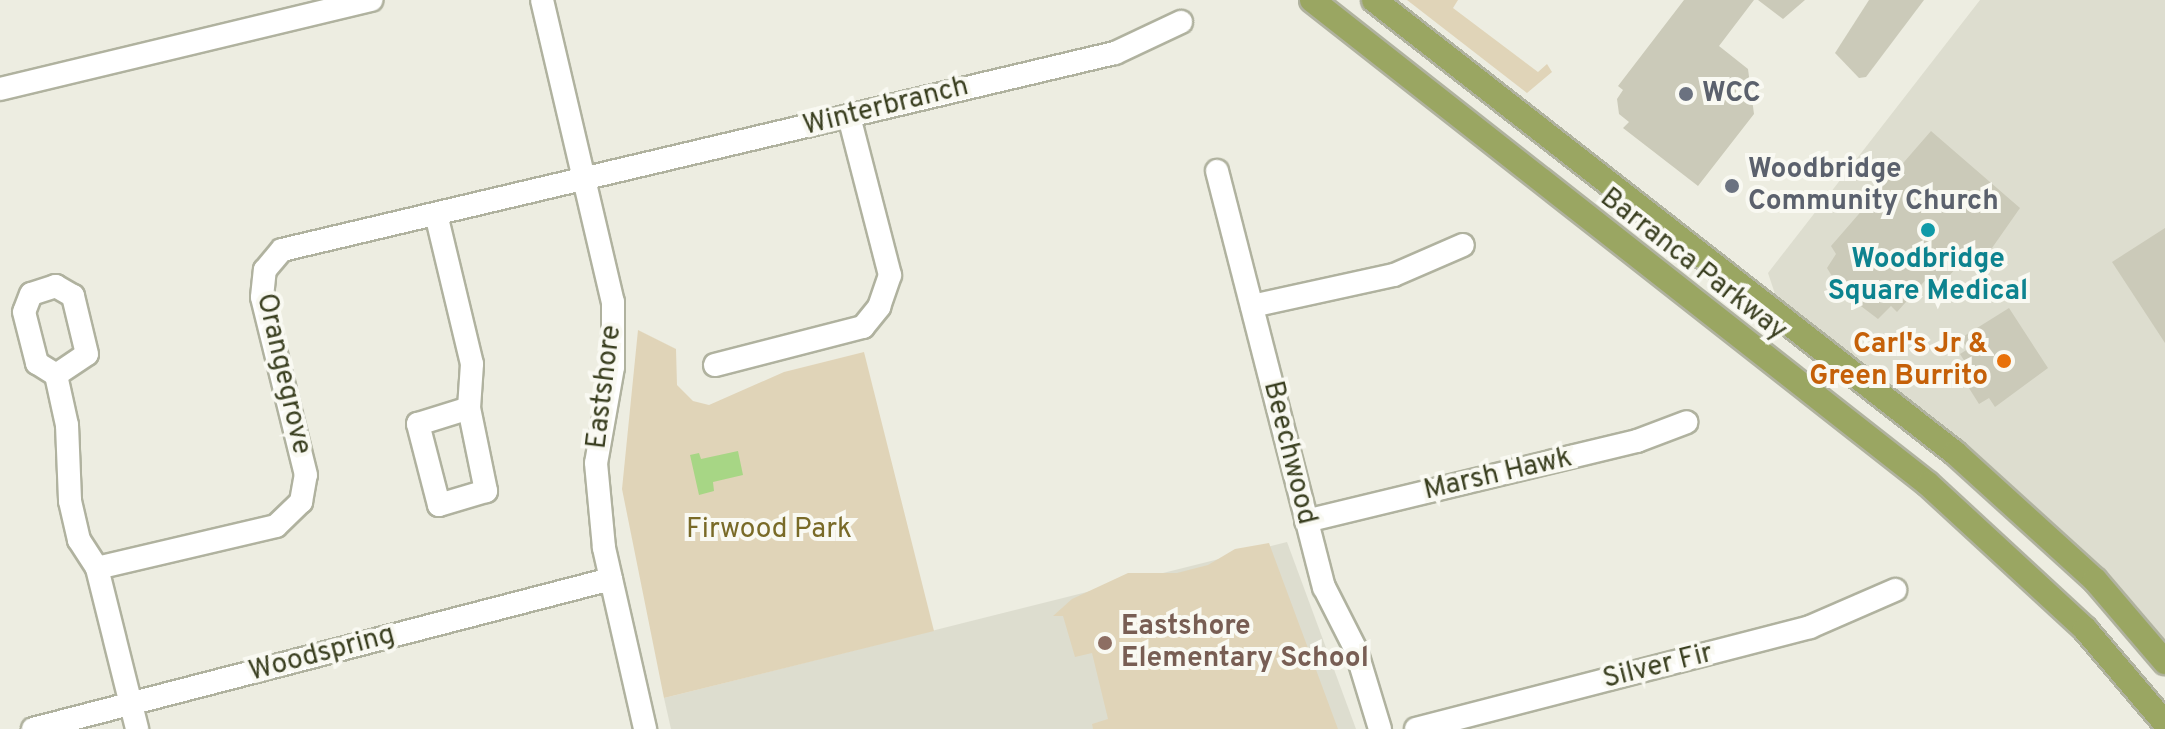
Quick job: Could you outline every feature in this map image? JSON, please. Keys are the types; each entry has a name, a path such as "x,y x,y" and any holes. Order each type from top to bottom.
{"main road":[{"name":"Barranca Parkway","path":"1312,0 1928,484 2085,629 2165,723"},
{"name":"Barranca Parkway","path":"1374,0 1862,377 2095,580 2165,662"},
{"path":"1834,411 1862,377"}],"street":[{"path":"0,89 329,5 371,0"},
{"name":"Eastshore","path":"542,0 586,178 615,328 596,463 611,579 645,729"},
{"name":"Winterbranch","path":"586,178 1115,53 1181,22"},
{"path":"715,365 863,327 879,307 890,275 849,117"},
{"name":"Beechwood","path":"1217,171 1324,587 1356,650 1380,729"},
{"name":"Orangegrove","path":"97,568 276,526 292,513 306,489 306,475 262,297 265,270 282,250 586,178"},
{"path":"436,214 472,364 469,408"},
{"path":"1252,306 1394,275 1463,245"},
{"path":"56,375 69,442 70,501 79,540 97,568 137,729"},
{"name":"Marsh Hawk","path":"1306,521 1637,441 1687,422"},
{"name":"Woodspring","path":"33,729 611,579"},
{"name":"Silver Fir","path":"1416,729 1810,627 1895,590"}],"shaded area":[{"path":"1980,0 2165,0 2165,640 2055,527 1775,294 1768,273"},
{"path":"738,451 743,475 713,482 714,491 699,495 690,455 699,453 701,459"},
{"name":"Eastshore Elementary School","path":"1287,542 1356,729 671,729 664,698"}],"green space":[{"path":"1407,0 1458,0 1453,8 1538,72 1547,64 1552,72 1527,93"},
{"name":"Firwood Park","path":"638,330 676,349 677,385 693,401 709,405 784,372 864,352 934,631 664,698 622,489"},
{"path":"1269,543 1338,729 1093,729 1092,724 1108,719 1092,653 1075,657 1063,616 1053,616 1072,599 1128,573 1177,573 1208,565 1235,549"}],"building":[{"name":"WCC","path":"1684,0 1754,0 1719,46 1748,69 1754,114 1698,186 1623,128 1629,122 1619,114 1617,99 1623,90 1618,86"},
{"name":"WCC","path":"1758,0 1805,0 1783,19"},
{"name":"WCC","path":"1869,0 1924,0 1866,77 1859,78 1835,53"},
{"name":"Woodbridge Square Medical","path":"1931,131 2020,208 1992,248 1983,253 1975,247 1940,286 1930,275 1897,312 1891,306 1878,319 1841,291 1827,268 1836,254 1831,246"},
{"path":"2165,228 2165,343 2112,262"},
{"name":"Carl's Jr & Green Burrito","path":"2009,308 2048,368 1995,407 1989,398 1979,404 1967,385 1976,379 1960,354 1968,349 1961,338"}],"place":[{"name":"WCC","path":"1686,94"},
{"name":"Woodbridge Community Church","path":"1732,186"},
{"name":"Woodbridge Square Medical","path":"1928,230"},
{"name":"Carl's Jr & Green Burrito","path":"2004,361"},
{"name":"Eastshore Elementary School","path":"1105,643"}]}
